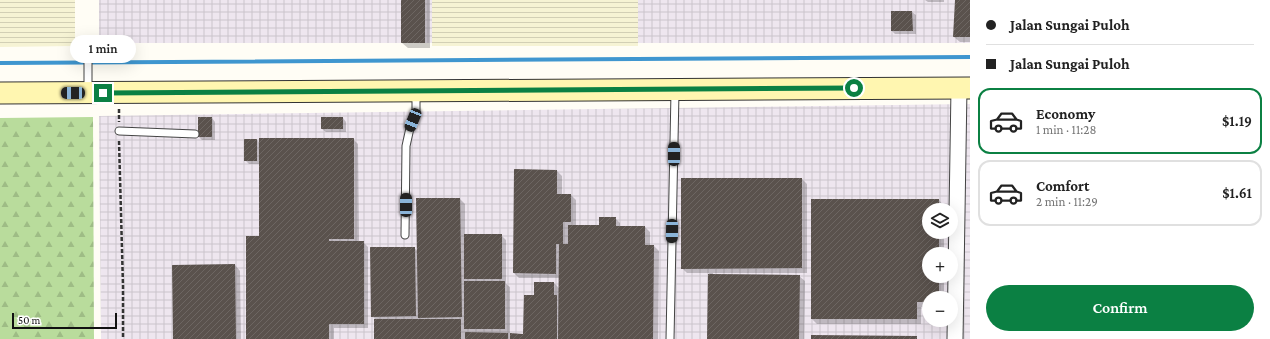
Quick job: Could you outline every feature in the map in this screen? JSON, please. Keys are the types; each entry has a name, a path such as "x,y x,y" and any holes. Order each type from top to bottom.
{"street":[{"path":"0,93 964,88 955,339"}],"lane":[{"path":"88,42 88,93"},
{"path":"670,339 675,90"},
{"path":"405,235 406,146 416,111 416,91"},
{"path":"119,131 195,134"}],"path":[{"path":"118,93 123,339"}],"shaded area":[{"path":"0,0 75,0 75,46 0,47"},
{"path":"99,0 970,0 970,43 99,43"},
{"path":"432,0 638,0 638,46 432,46"},
{"path":"970,104 970,339 101,339 99,116"}],"green space":[{"path":"93,117 94,339 0,339 0,118"}],"building":[{"path":"401,0 425,0 425,43 401,43"},
{"path":"955,0 970,0 970,37 953,37"},
{"path":"891,11 912,11 913,31 891,31"},
{"path":"198,117 212,117 212,137 198,137"},
{"path":"321,117 343,117 343,129 321,129"},
{"path":"259,138 354,138 354,239 329,239 329,241 364,241 364,324 329,324 329,339 246,339 246,236 259,236"},
{"path":"244,139 257,139 257,161 244,161"},
{"path":"514,169 557,170 557,194 571,194 571,222 563,222 563,244 568,244 568,225 599,225 599,217 616,217 616,226 645,226 645,245 654,245 653,339 558,339 559,244 556,244 556,274 513,273"},
{"path":"681,178 802,178 802,268 681,269"},
{"path":"416,198 460,198 462,317 418,318"},
{"path":"811,199 939,199 939,203 922,203 922,239 939,239 939,247 922,247 922,283 939,283 939,291 922,291 922,302 917,302 917,319 811,319"},
{"path":"464,234 502,234 502,279 464,279"},
{"path":"370,247 415,247 416,316 371,317"},
{"path":"235,264 236,339 173,339 172,265"},
{"path":"708,274 800,275 799,339 707,339"},
{"path":"464,281 505,281 505,329 464,329"},
{"path":"534,282 554,282 554,295 557,295 557,339 510,339 510,333 523,334 524,295 534,295"},
{"path":"374,319 461,319 461,339 374,339"},
{"path":"465,332 508,333 508,339 465,339"},
{"path":"811,335 917,336 917,339 811,339"}],"waterway":[{"path":"0,63 970,57"}],"route":[{"path":"103,93 854,88"}]}
